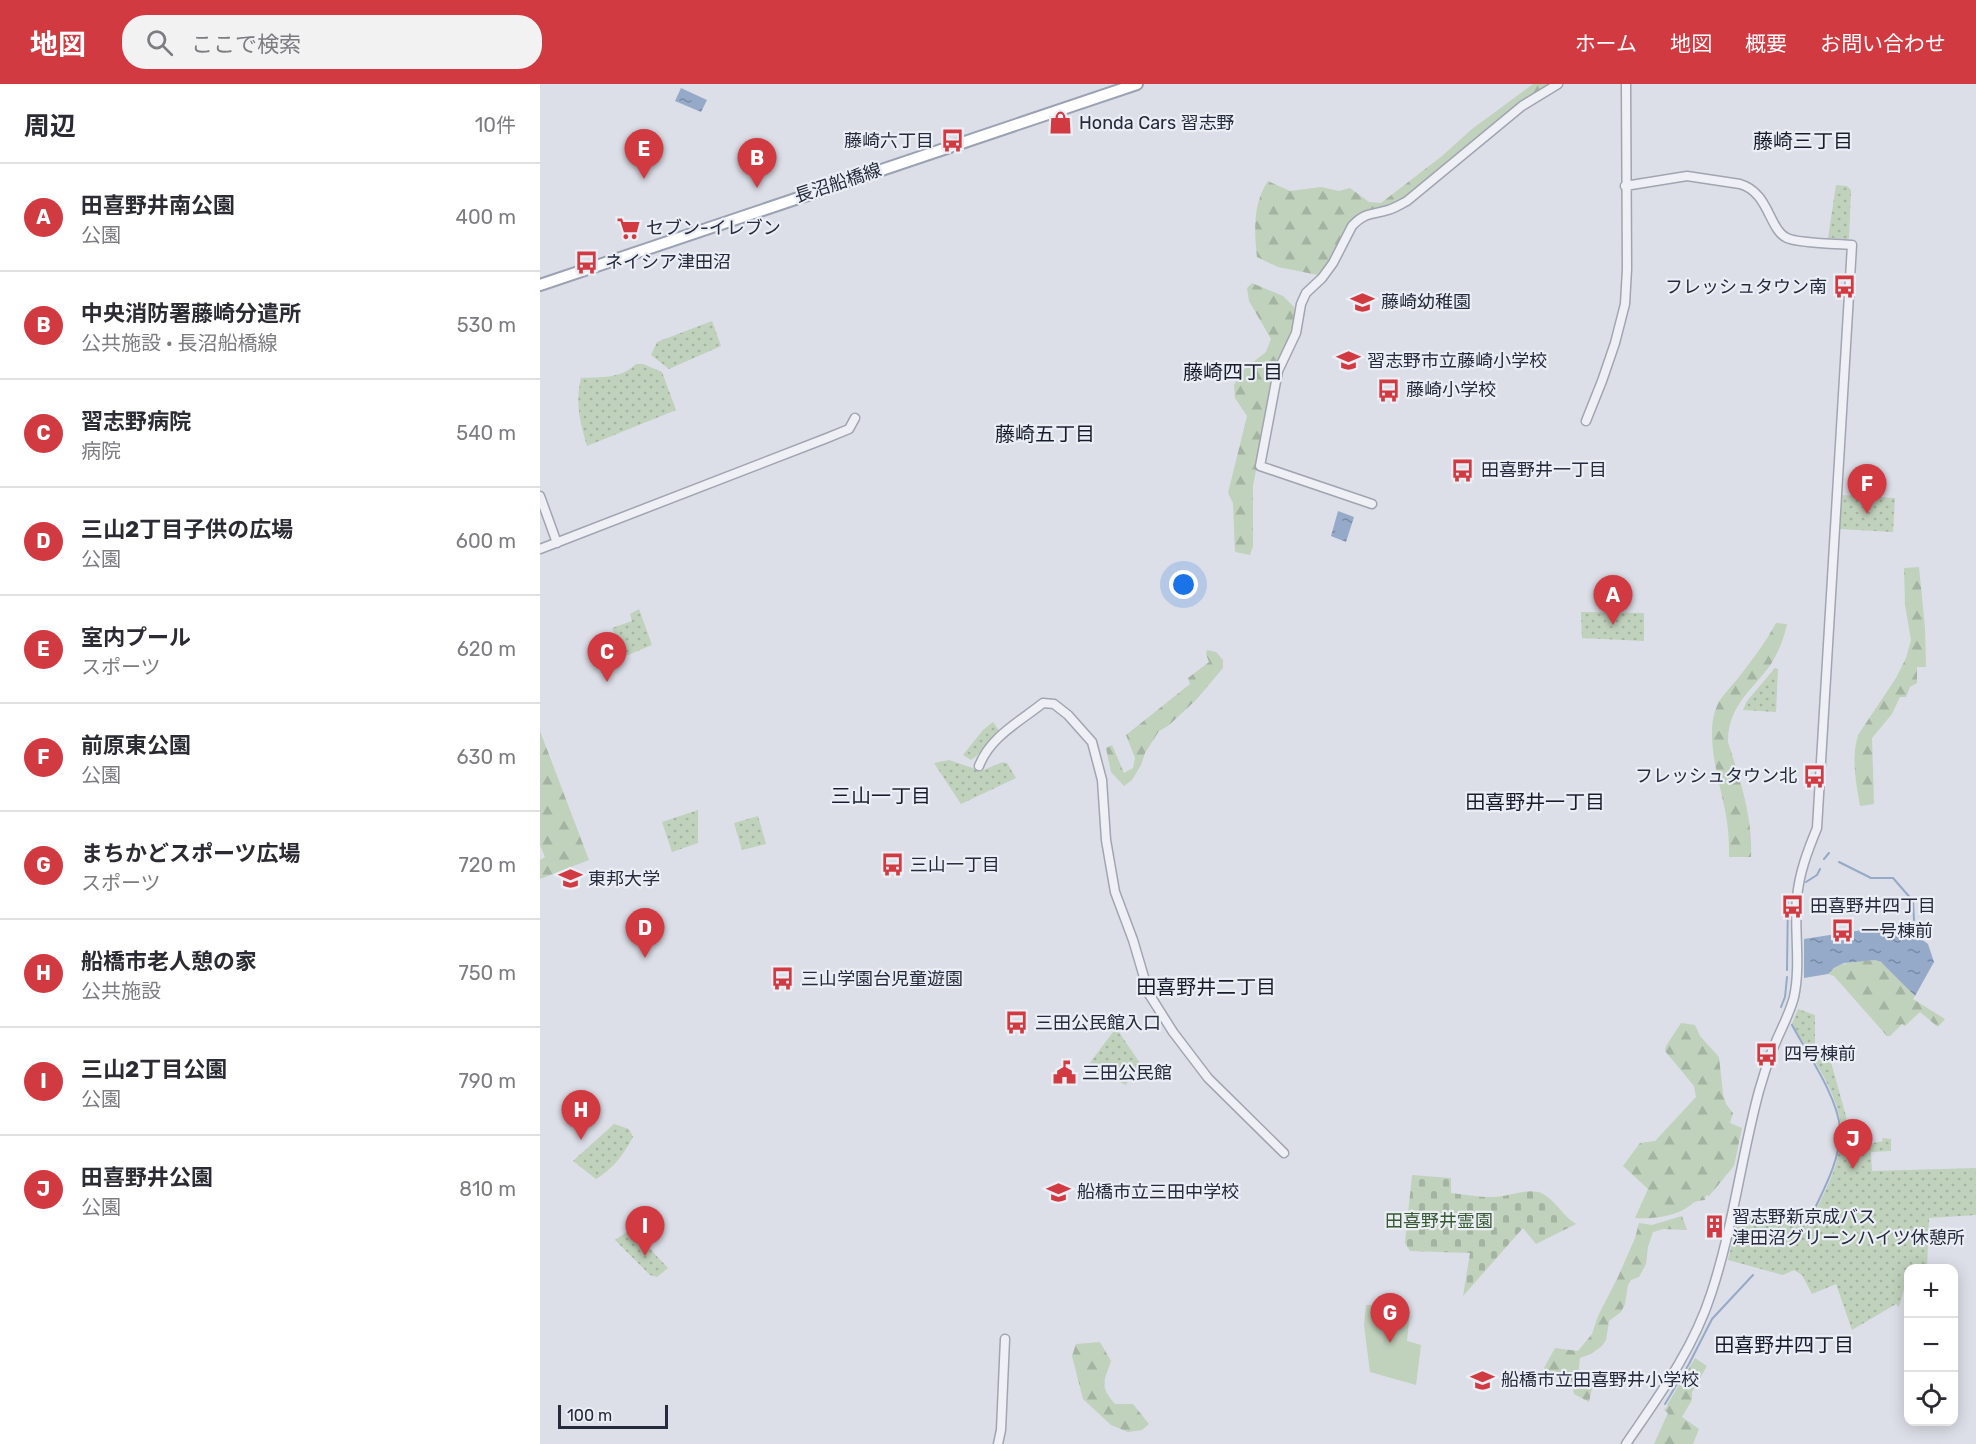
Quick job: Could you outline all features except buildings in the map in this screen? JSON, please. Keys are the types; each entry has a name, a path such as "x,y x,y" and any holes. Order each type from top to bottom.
{"main road":[{"name":"長沼船橋線","path":"540,285 1137,84"}],"street":[{"path":"1372,504 1260,466 1278,371 1296,333 1301,304 1306,293 1326,274 1358,220 1367,214 1389,210 1407,201 1522,106 1558,84"},
{"path":"1586,421 1612,353 1625,303 1626,84"},
{"path":"1625,186 1687,176 1748,186 1768,210 1778,230 1789,240 1852,245 1817,828 1801,873 1797,895 1797,982 1793,1000 1770,1055 1760,1090 1745,1146 1727,1235 1706,1307 1682,1359 1626,1444"},
{"path":"540,549 849,429 855,418"},
{"path":"540,496 557,543"},
{"path":"979,766 983,755 994,740 1043,704 1054,704 1068,715 1092,742 1102,780 1106,840 1115,892 1133,940 1149,994 1173,1032 1208,1078 1284,1153"},
{"path":"998,1444 1001,1430 1005,1339"}],"green space":[{"path":"1533,84 1549,84 1520,103 1405,198 1385,208 1364,212 1353,221 1337,250 1318,275 1278,267 1257,257 1255,227 1257,208 1268,181 1290,191 1321,187 1339,191 1350,188 1369,202 1381,203 1442,156 1472,129"},
{"path":"1836,185 1847,186 1851,190 1848,239 1828,238"},
{"path":"1252,283 1283,296 1294,307 1296,322 1275,371 1253,486 1253,546 1250,555 1235,552 1233,503 1228,493 1247,416 1235,398 1234,385 1242,371 1266,352 1271,339 1249,301 1247,288"},
{"path":"712,321 721,346 669,369 651,355 657,342"},
{"path":"636,364 643,364 662,372 676,410 587,446 579,412 578,396 581,378 617,375"},
{"path":"1841,495 1895,498 1893,532 1840,529"},
{"path":"1919,567 1926,667 1917,667 1917,683 1910,687 1906,697 1900,697 1892,714 1872,738 1874,804 1860,806 1855,762 1858,735 1896,678 1906,658 1911,640 1905,605 1904,568"},
{"path":"639,609 652,645 623,657 612,628 632,621 630,614"},
{"path":"1581,612 1644,613 1644,641 1582,638"},
{"path":"1776,623 1787,624 1779,649 1771,664 1742,699 1729,729 1728,742 1745,799 1750,828 1751,857 1729,857 1726,815 1713,748 1714,716 1721,699 1754,657"},
{"path":"1207,650 1216,652 1223,660 1223,668 1196,700 1168,726 1159,731 1132,780 1124,786 1111,772 1106,748 1112,745 1124,773 1133,768 1135,758 1126,735 1190,684 1188,678 1209,662"},
{"path":"1775,668 1778,669 1776,712 1743,710 1747,701"},
{"path":"993,722 1000,732 971,760 963,755 983,730"},
{"path":"540,731 589,860 540,879 540,860 545,857 540,845"},
{"path":"949,760 981,771 1003,762 1007,763 1016,778 961,804 934,763"},
{"path":"698,810 698,843 672,852 662,822"},
{"path":"758,816 766,844 742,850 734,823"},
{"path":"1875,960 1896,975 1915,996 1913,999 1945,1019 1938,1027 1920,1012 1905,1026 1902,1024 1890,1036 1887,1036 1834,976 1828,974 1844,964"},
{"path":"1798,1009 1815,1015 1815,1047 1827,1048 1846,1116 1850,1144 1859,1146 1883,1141 1882,1138 1891,1139 1891,1151 1871,1152 1872,1171 1976,1168 1976,1215 1929,1218 1927,1264 1904,1264 1904,1289 1899,1307 1896,1304 1852,1330 1836,1284 1812,1294 1802,1275 1794,1270 1783,1275 1728,1260 1739,1213 1805,1222 1808,1225 1828,1186 1838,1158 1841,1129 1836,1103 1812,1056 1792,1024"},
{"path":"1681,1023 1695,1025 1700,1036 1719,1057 1723,1094 1726,1104 1733,1113 1730,1123 1742,1128 1734,1166 1709,1196 1706,1195 1705,1200 1695,1202 1672,1214 1654,1218 1635,1218 1648,1189 1623,1166 1640,1143 1655,1141 1696,1097 1694,1086 1665,1051"},
{"path":"1116,1028 1144,1069 1141,1073 1134,1069 1126,1085 1092,1068 1089,1064"},
{"path":"614,1124 629,1129 633,1137 618,1161 596,1179 573,1161"},
{"name":"田喜野井霊園","path":"1412,1175 1451,1178 1451,1193 1491,1197 1524,1192 1540,1193 1549,1198 1576,1224 1536,1244 1523,1228 1463,1296 1470,1253 1410,1251 1405,1243"},
{"path":"1682,1216 1687,1230 1663,1229 1653,1232 1646,1264 1639,1277 1631,1280 1628,1285 1625,1304 1621,1312 1609,1321 1606,1340 1591,1354 1580,1358 1578,1375 1583,1377 1585,1386 1592,1388 1589,1402 1574,1394 1571,1379 1567,1376 1547,1380 1544,1368 1555,1348 1578,1351 1592,1334 1598,1316 1635,1238 1639,1223 1652,1225"},
{"path":"631,1229 668,1268 657,1277 650,1275 615,1240"},
{"path":"1399,1304 1399,1311 1410,1312 1407,1341 1421,1345 1416,1385 1370,1372 1364,1325 1366,1305"},
{"path":"1100,1342 1111,1361 1104,1384 1107,1393 1115,1404 1133,1404 1149,1424 1142,1430 1128,1432 1111,1425 1083,1399 1072,1356 1076,1344"},
{"path":"1695,1358 1707,1366 1692,1392 1692,1400 1682,1417 1699,1429 1693,1444 1654,1444 1668,1413 1664,1410"}],"water":[{"path":"681,88 707,100 701,112 675,101"},
{"path":"1338,511 1354,517 1346,542 1331,536"},
{"path":"1895,925 1912,932 1928,944 1934,962 1915,996 1881,962 1875,960 1844,963 1828,974 1804,978 1804,939"}],"waterway":[{"path":"1824,859 1829,853"},
{"path":"1839,862 1871,878 1893,878 1913,901 1914,920"},
{"path":"1806,882 1817,875 1820,869"},
{"path":"1787,970 1788,897"},
{"path":"1781,1007 1785,997 1787,977"},
{"path":"1792,1025 1828,1089 1838,1116 1840,1129 1833,1166 1807,1225"},
{"path":"1665,1404 1712,1319 1753,1275"}],"place":[{"name":"Honda Cars 習志野","path":"1061,123"},
{"name":"藤崎六丁目","path":"952,141"},
{"name":"室内プール","path":"644,179"},
{"name":"中央消防署藤崎分遣所","path":"757,188"},
{"name":"セブン-イレブン","path":"628,228"},
{"name":"ネイシア津田沼","path":"587,262"},
{"name":"フレッシュタウン南","path":"1845,287"},
{"name":"藤崎幼稚園","path":"1363,302"},
{"name":"習志野市立藤崎小学校","path":"1349,361"},
{"name":"藤崎小学校","path":"1388,390"},
{"name":"田喜野井一丁目","path":"1463,470"},
{"name":"前原東公園","path":"1867,514"},
{"name":"田喜野井南公園","path":"1613,625"},
{"name":"習志野病院","path":"607,682"},
{"name":"フレッシュタウン北","path":"1815,776"},
{"name":"三山一丁目","path":"892,865"},
{"name":"東邦大学","path":"570,879"},
{"name":"田喜野井四丁目","path":"1792,906"},
{"name":"一号棟前","path":"1843,931"},
{"name":"三山2丁目子供の広場","path":"645,958"},
{"name":"三山学園台児童遊園","path":"783,979"},
{"name":"三田公民館入口","path":"1017,1023"},
{"name":"四号棟前","path":"1766,1054"},
{"name":"三田公民館","path":"1064,1073"},
{"name":"船橋市老人憩の家","path":"581,1140"},
{"name":"田喜野井公園","path":"1853,1169"},
{"name":"船橋市立三田中学校","path":"1059,1192"},
{"name":"習志野新京成バス 津田沼グリーンハイツ休憩所","path":"1714,1227"},
{"name":"三山2丁目公園","path":"645,1256"},
{"name":"まちかどスポーツ広場","path":"1390,1343"},
{"name":"船橋市立田喜野井小学校","path":"1483,1380"}],"district":[{"name":"藤崎三丁目","path":"1803,141"},
{"name":"藤崎四丁目","path":"1233,372"},
{"name":"藤崎五丁目","path":"1045,434"},
{"name":"三山一丁目","path":"881,796"},
{"name":"田喜野井一丁目","path":"1535,802"},
{"name":"田喜野井二丁目","path":"1206,987"},
{"name":"田喜野井四丁目","path":"1784,1345"}]}
